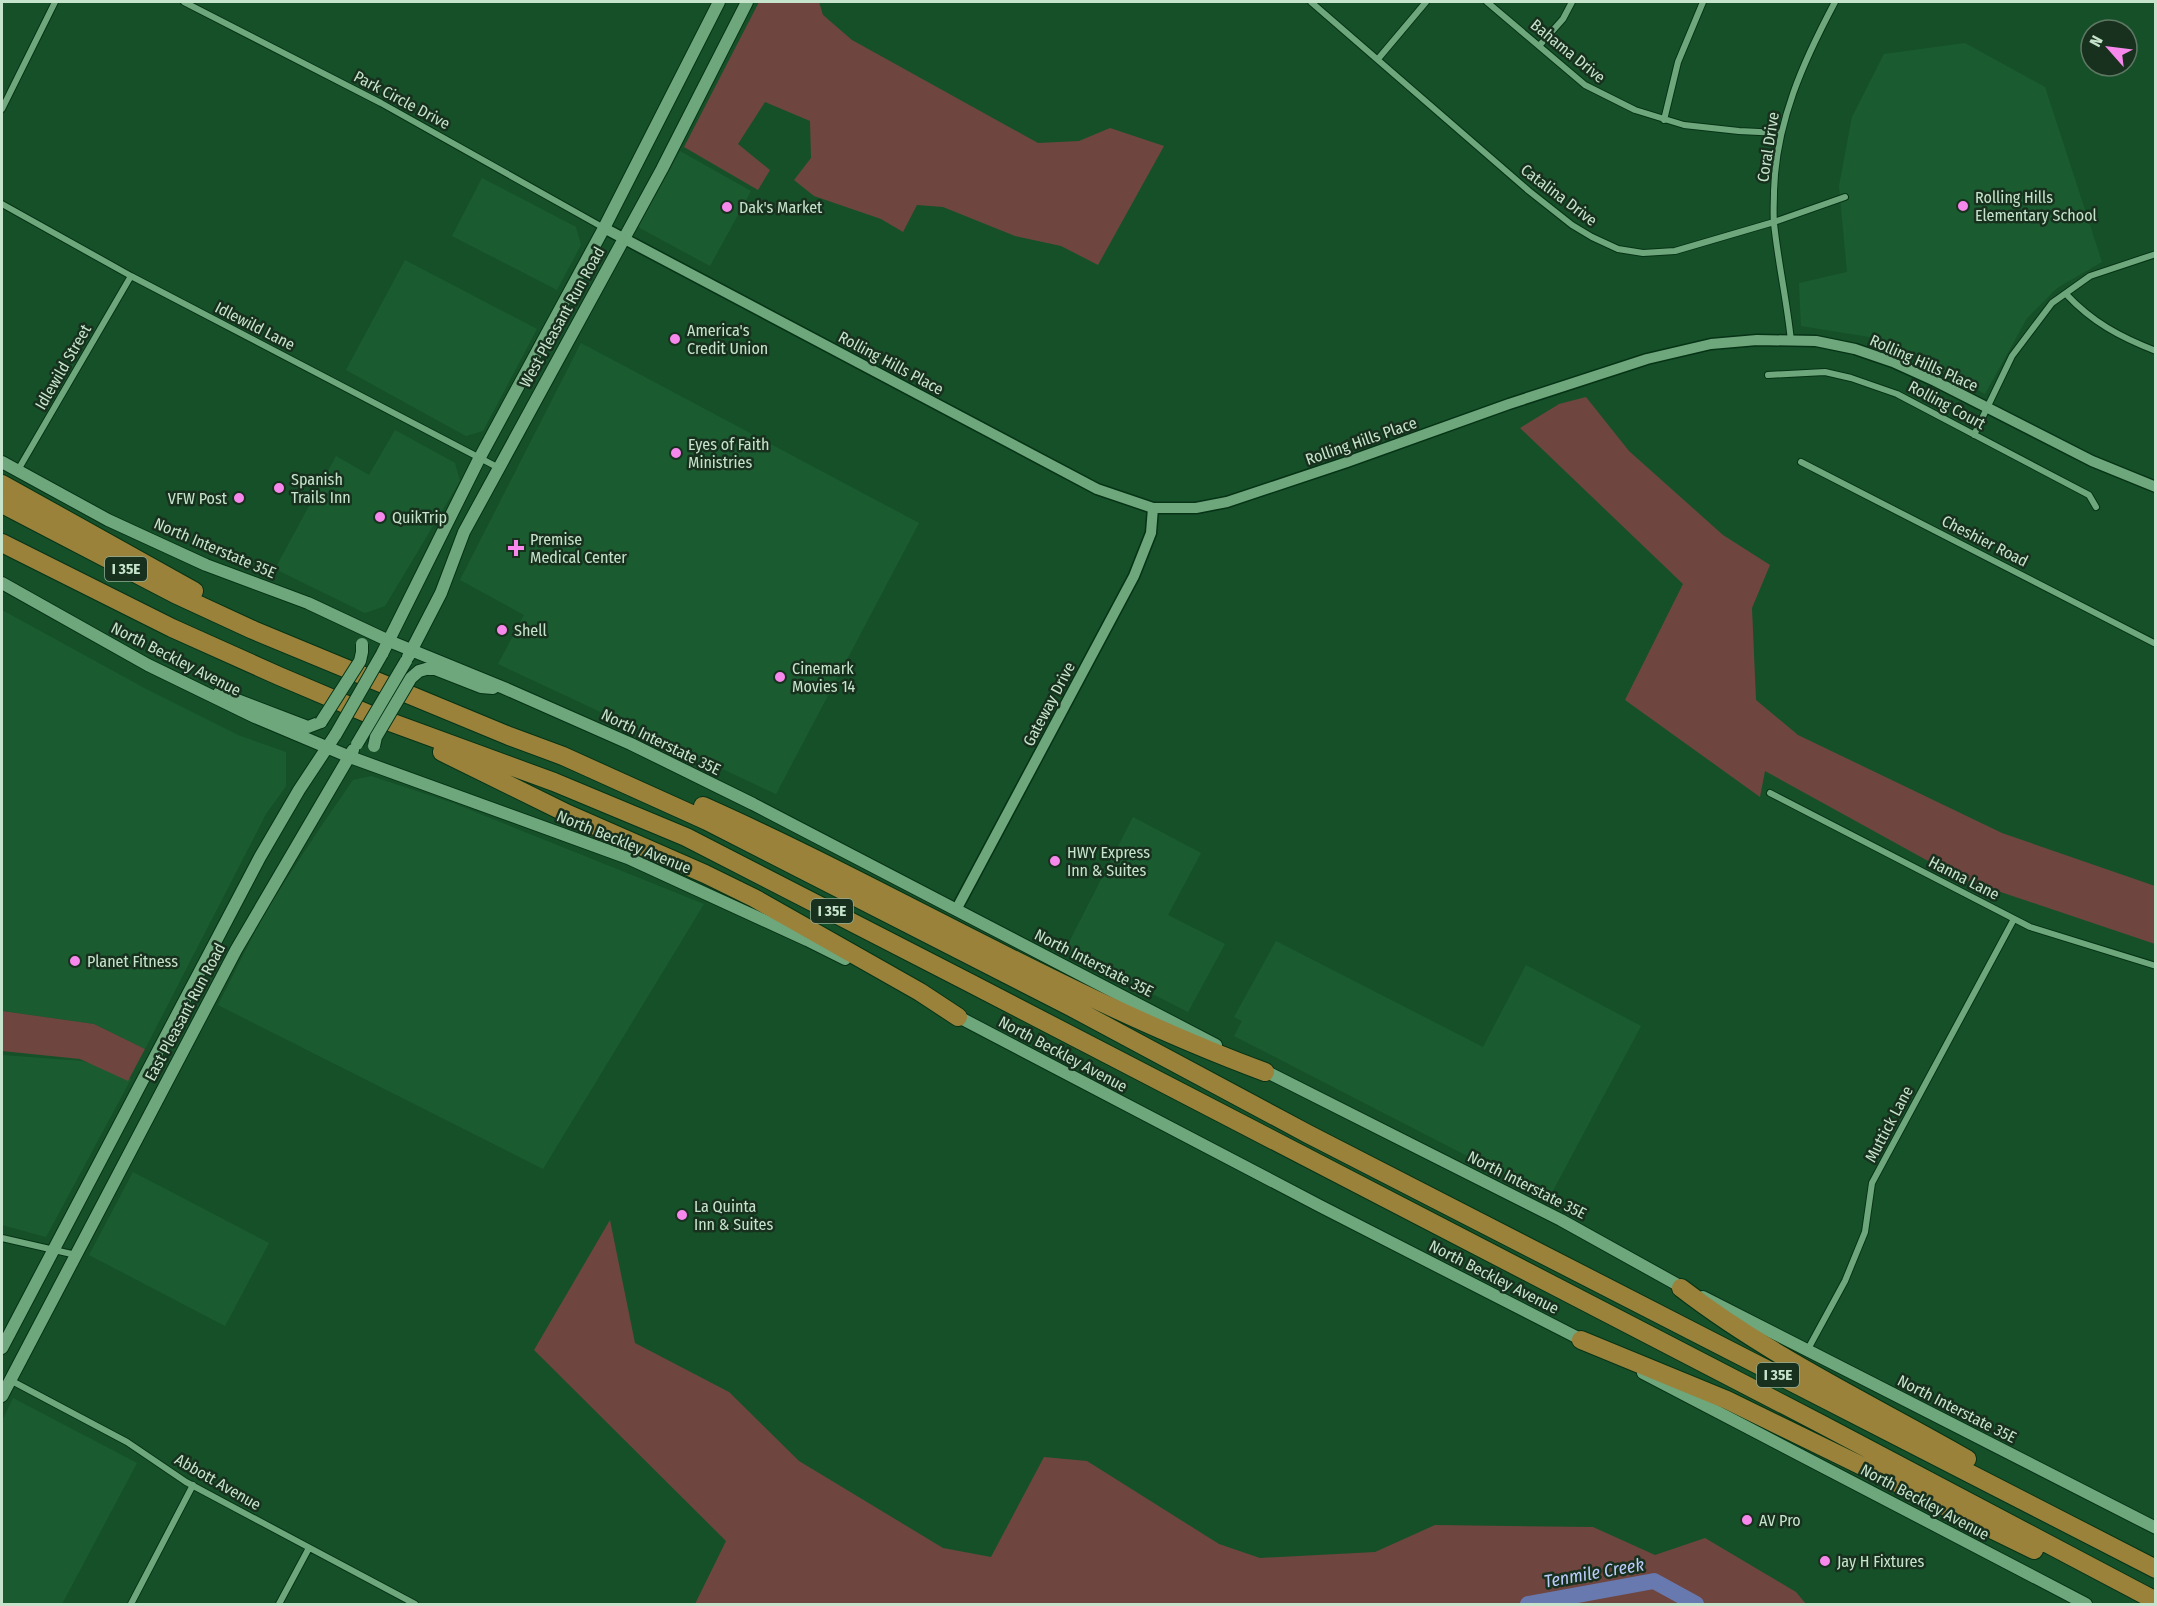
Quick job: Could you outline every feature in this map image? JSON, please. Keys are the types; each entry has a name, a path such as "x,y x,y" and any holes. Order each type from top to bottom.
{"highway":[{"path":"2,484 190,588 253,630"},
{"name":"I 35E","path":"2,504 175,594 253,630 509,736 563,756 707,821 1071,1007 1308,1134 2156,1569"},
{"name":"I 35E","path":"2,545 172,628 370,715 554,782 686,837 2156,1601"},
{"path":"279,676 311,700 436,749 568,814 705,874 803,925 920,992 958,1017"},
{"path":"563,756 616,770 759,831 1098,1001 1202,1048 1265,1072"},
{"path":"1681,1288 1717,1316 1787,1358 2001,1478 2123,1542 2156,1563"},
{"path":"1581,1340 1727,1400 2042,1554 2079,1561"}],"main road":[{"name":"West Pleasant Run Road","path":"389,641 479,459 604,228 719,2"},
{"name":"West Pleasant Run Road","path":"409,656 441,593 464,532 624,238 747,2"},
{"name":"North Interstate 35E","path":"2,462 131,530 208,565 323,611 389,641 409,656 504,688 631,744 753,804 1265,1072 1561,1220 1681,1288 1715,1302 1941,1420 2156,1528"},
{"name":"North Beckley Avenue","path":"2,583 110,645 203,693 350,757 628,858 807,940 1581,1340 2086,1605"},
{"path":"203,693 222,693 308,727 321,722 360,661 362,652 358,634 323,611"},
{"name":"East Pleasant Run Road","path":"2,1348 260,857 299,790 328,748 389,641"},
{"name":"East Pleasant Run Road","path":"2,1396 6,1378 76,1255 227,967 409,656"},
{"path":"389,772 378,759 374,746 376,737 411,678 419,671 435,669 481,687 504,688"},
{"path":"208,957 227,967"},
{"path":"161,1046 180,1056"},
{"path":"132,1102 151,1111"}],"street":[{"path":"2,109 55,2"},
{"name":"Park Circle Drive","path":"184,2 381,103 604,228"},
{"name":"Catalina Drive","path":"1311,2 1529,191 1572,225 1617,249 1644,253 1675,251 1774,222 1845,197"},
{"path":"1378,59 1426,2"},
{"name":"Bahama Drive","path":"1487,2 1584,85 1635,110 1684,125 1781,133"},
{"path":"1539,46 1563,19 1572,2"},
{"path":"1664,120 1678,62 1703,2"},
{"name":"Coral Drive","path":"1791,341 1774,222 1775,165 1791,95 1800,71 1835,2"},
{"name":"Idlewild Lane","path":"2,204 131,276 499,468"},
{"name":"Rolling Hills Place","path":"604,228 1097,489 1153,508 1196,508 1227,502 1509,404 1647,359 1711,344 1757,340 1816,341 1855,349 1903,367 2092,461 2156,487"},
{"path":"1974,435 2012,356 2052,303 2090,276 2138,258 2156,254"},
{"name":"Idlewild Street","path":"18,471 131,276"},
{"path":"2066,294 2084,313 2097,322 2129,340 2156,351"},
{"name":"Rolling Court","path":"1768,375 1825,372 1851,378 1897,394 2089,495 2096,507"},
{"name":"Cheshier Road","path":"1801,462 2156,644"},
{"name":"Gateway Drive","path":"956,910 1134,576 1151,533 1153,508"},
{"name":"Hanna Lane","path":"1770,793 2030,927 2156,966"},
{"name":"Muttick Lane","path":"1808,1349 1845,1281 1865,1232 1872,1183 2014,919"},
{"path":"2,1238 76,1255"},
{"name":"Abbott Avenue","path":"6,1378 128,1442 193,1485 415,1605"},
{"path":"131,1605 193,1485"},
{"path":"279,1605 309,1548"}],"shaded area":[{"path":"759,2 819,2 823,15 852,40 1038,143 1079,141 1110,128 1164,146 1098,265 1061,246 1015,236 943,207 917,205 903,232 881,219 814,196 794,180 811,158 810,121 765,102 738,144 770,170 758,190 684,147"},
{"name":"Rolling Hills Elementary School","path":"1965,43 2045,87 2102,262 2057,288 2027,318 1985,394 1882,339 1801,326 1799,283 1847,272 1839,186 1852,117 1884,54"},
{"path":"680,151 751,191 710,266 638,227"},
{"path":"482,178 576,227 581,245 557,290 452,236"},
{"path":"405,260 537,329 483,431 466,436 346,370"},
{"path":"581,343 919,523 776,794 498,664 524,615 460,580"},
{"path":"1586,397 1629,451 1723,535 1770,565 1752,608 1756,700 1798,735 2002,833 2155,886 2155,944 1959,878 1765,771 1760,797 1625,700 1683,584 1520,428 1559,404"},
{"path":"395,430 455,463 460,481 385,606 365,613 275,569 336,456 369,475"},
{"path":"2,610 148,690 238,735 286,752 286,786 266,814 145,1049 94,1024 2,1011"},
{"path":"371,776 453,803 704,904 543,1169 218,1005 265,912 320,828 353,780"},
{"path":"1133,817 1201,853 1168,915 1225,944 1188,1012 1065,950"},
{"path":"1276,941 1483,1047 1526,965 1641,1026 1549,1198 1234,1036 1242,1021 1234,1017"},
{"path":"2,1011 94,1024 145,1049 128,1081 80,1059 2,1051"},
{"path":"2,1055 82,1061 107,1068 131,1079 46,1237 2,1225"},
{"path":"133,1172 269,1243 225,1326 89,1255"},
{"path":"610,1220 635,1343 729,1392 799,1461 943,1548 991,1557 1044,1457 1087,1461 1219,1544 1260,1558 1375,1552 1435,1525 1593,1527 1655,1555 1705,1538 1796,1592 1806,1604 695,1604 726,1541 534,1350"},
{"path":"13,1398 137,1463 62,1604 2,1604 2,1421"}],"waterway":[{"name":"Tenmile Creek","path":"1528,1604 1654,1581 1696,1604"}],"place":[{"name":"Rolling Hills Elementary School","path":"1963,206"},
{"name":"Dak's Market","path":"727,207"},
{"name":"America's Credit Union","path":"675,339"},
{"name":"Eyes of Faith Ministries","path":"676,453"},
{"name":"Spanish Trails Inn","path":"279,488"},
{"name":"VFW Post","path":"239,498"},
{"name":"QuikTrip","path":"380,517"},
{"name":"Premise Medical Center","path":"516,548"},
{"name":"Shell","path":"502,630"},
{"name":"Cinemark Movies 14","path":"780,677"},
{"name":"HWY Express Inn & Suites","path":"1055,861"},
{"name":"Planet Fitness","path":"75,961"},
{"name":"La Quinta Inn & Suites","path":"682,1215"},
{"name":"AV Pro","path":"1747,1520"},
{"name":"Jay H Fixtures","path":"1825,1561"}]}
